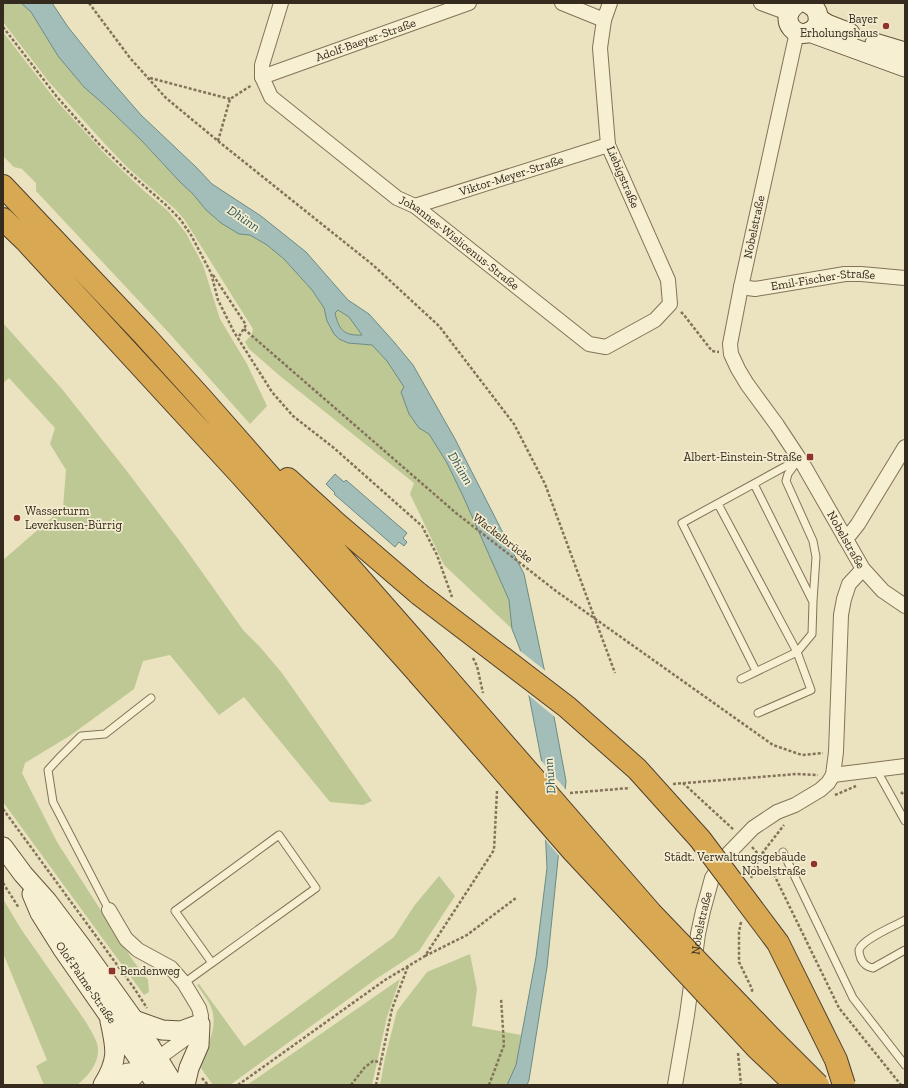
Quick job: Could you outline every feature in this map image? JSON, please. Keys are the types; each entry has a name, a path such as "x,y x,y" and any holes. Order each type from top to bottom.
{"highway":[{"path":"3,186 202,399 425,667 572,851 757,1048 796,1085"},
{"path":"3,219 25,240 241,475 425,667 651,913 818,1085"},
{"path":"202,399 335,522 419,594 567,707 637,769 700,839 778,943 836,1060 844,1085"}],"main road":[{"path":"804,12 827,24 882,46 905,52"},
{"path":"804,12 905,67"},
{"name":"Olof-Palme-Straße","path":"3,847 23,874 141,1015 157,1085"},
{"name":"Olof-Palme-Straße","path":"23,874 40,912 62,948 109,1014 151,1063 174,1085"},
{"path":"103,1085 110,1073 114,1061 115,1048 109,1014"},
{"path":"141,1015 162,1030 181,1031 200,1024 199,1045 189,1068 185,1085"}],"street":[{"path":"262,77 262,65 281,3"},
{"name":"Adolf-Baeyer-Straße","path":"262,77 469,3"},
{"path":"562,3 604,20"},
{"name":"Liebigstraße","path":"610,3 604,20 600,48 608,145 668,280 670,304"},
{"path":"761,3 804,12"},
{"name":"Nobelstraße","path":"675,1085 698,934 712,878 726,856 753,828 777,812 795,805 820,790 833,775 836,752 841,615 849,584 863,568 799,458 747,384 731,354 730,344 741,287 804,12"},
{"name":"Johannes-Wislicenus-Straße","path":"262,77 270,96 397,198 415,206 589,344 606,347 654,320 670,304"},
{"name":"Viktor-Meyer-Straße","path":"415,206 608,145"},
{"name":"Emil-Fischer-Straße","path":"741,287 755,290 845,274 905,278"},
{"path":"845,538 858,524 905,447"},
{"path":"863,568 883,591 905,606"},
{"path":"833,775 905,766"},
{"path":"109,910 126,939 138,950 171,968 184,983 202,1016 200,1024 190,1035 151,1063 126,1085"},
{"path":"103,1085 126,1071 151,1063"}],"lane":[{"path":"756,671 682,523 799,458"},
{"path":"741,678 797,652 812,634 816,557 813,541 786,481 788,474 799,458"},
{"path":"754,484 813,602"},
{"path":"718,504 797,652 811,690 758,713"},
{"path":"109,910 53,802 48,770 81,736 105,734 151,698"},
{"path":"876,770 905,821"},
{"path":"184,983 212,963 316,888 279,835 175,911 212,963"},
{"path":"783,852 853,998 905,1065"},
{"path":"905,920 865,942 861,946 859,954 863,963 867,967 873,968 905,950"}],"path":[{"path":"89,3 130,58 166,98 372,265 439,326 514,424 545,484 615,674"},
{"path":"3,27 57,97 98,143 180,219 191,235 211,273 246,325 238,338"},
{"path":"218,141 230,99 247,89 262,77"},
{"path":"149,78 230,99"},
{"path":"211,273 218,300 238,338 272,392 293,416 334,448 422,526 437,555 454,601"},
{"path":"670,304 684,315 712,351 731,354"},
{"name":"Wackelbrücke","path":"244,329 456,513 596,619 773,745 802,755 836,752"},
{"path":"470,652 477,666 483,695"},
{"path":"669,784 797,774 833,775"},
{"path":"563,793 633,788"},
{"path":"425,956 494,850 497,798"},
{"path":"3,809 134,988 141,1015"},
{"path":"763,852 839,1008 901,1085"},
{"path":"750,882 760,856"},
{"path":"241,1084 384,980 425,956 467,935 516,898"},
{"path":"742,918 739,932 740,962 752,989 752,994"},
{"path":"376,1085 392,1009 408,966"},
{"path":"489,1085 504,1045 502,998"},
{"path":"737,1046 742,1085"},
{"path":"351,1085 373,1061 381,1062"}],"green space":[{"path":"3,3 21,3 31,12 58,56 84,87 142,141 193,194 206,210 221,223 239,234 250,235 267,245 284,259 312,290 324,308 327,321 348,343 372,345 387,361 404,387 419,428 429,434 447,463 463,496 509,600 512,629 444,565 410,494 414,483 280,376 249,349 245,342 252,334 253,329 184,219 175,209 128,168 49,82 3,22"},
{"path":"3,32 54,98 105,154 143,190 168,211 186,233 203,265 220,319 247,364 267,406 250,424 169,333 36,191 36,183 22,169 14,167 3,156"},
{"path":"338,310 349,317 362,335 351,334 343,331 338,324 335,313"},
{"path":"3,323 62,389 126,470 185,548 243,630 282,673 372,801 363,805 330,802 244,697 219,715 170,655 143,661 134,689 71,735 25,763 22,773 57,842 134,962 148,980 149,992 144,995 3,802 3,560 63,508 66,470 50,444 55,428 9,378 3,383"},
{"path":"439,876 455,896 419,951 376,979 230,1085 213,1085 198,1064 211,1037 214,1022 211,1007 197,985 199,984 245,1046 394,937 414,906"},
{"path":"3,899 21,929 86,1022 96,1040 98,1056 94,1066 77,1085 44,1085 36,1066 47,1060 3,953"},
{"path":"470,954 477,989 472,1026 521,1035 516,1065 507,1085 380,1085 397,1011 427,972"},
{"path":"400,979 387,1017 372,1085 247,1085"}],"water":[{"name":"Dhünn","path":"21,3 52,3 68,27 141,115 212,184 261,216 306,252 348,300 369,314 394,342 413,365 455,439 524,574 566,781 547,967 527,1085 507,1085 516,1065 536,957 547,868 542,763 520,649 512,629 509,600 463,496 447,463 429,434 419,428 409,414 401,392 404,387 387,361 372,345 348,343 339,339 334,334 327,321 324,308 312,290 284,259 267,245 250,235 239,234 221,223 206,210 193,194 142,141 84,87 58,56 31,12","holes":["338,310 349,317 362,335 351,334 343,331 338,324 335,313"]},
{"path":"335,474 344,482 346,480 407,533 403,538 407,542 404,546 399,542 395,547 334,494 335,493 326,484"}],"pier":[{"path":"519,650 547,672 556,718 527,694"},
{"path":"539,758 567,791 560,857 543,837 543,801"}],"place":[{"name":"Bayer Erholungshaus","path":"886,26"},
{"name":"Albert-Einstein-Straße","path":"810,457"},
{"name":"Wasserturm Leverkusen-Bürrig","path":"17,518"},
{"name":"Städt. Verwaltungsgebäude Nobelstraße","path":"814,864"},
{"name":"Bendenweg","path":"112,971"}]}
